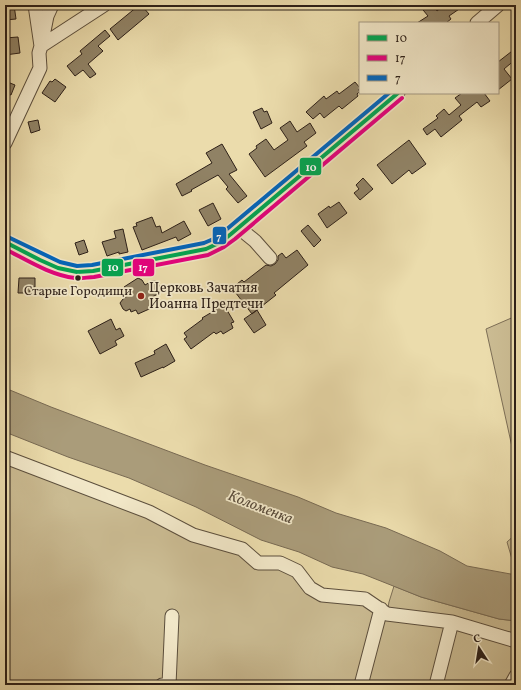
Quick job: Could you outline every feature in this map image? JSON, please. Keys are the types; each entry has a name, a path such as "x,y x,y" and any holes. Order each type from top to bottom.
{"street":[{"path":"35,5 41,46"},
{"path":"5,143 40,68 39,53 47,16 52,5"},
{"path":"41,46 104,5"},
{"path":"478,22 498,5"},
{"path":"5,242 31,256 55,266 78,272 93,271 206,250 221,242 239,228 397,94"},
{"path":"239,228 255,241 270,258"},
{"path":"5,457 150,512 193,535 242,549 258,563 280,563 297,571 310,588 322,595 365,599 387,614 452,622 516,641"},
{"path":"361,685 381,609"},
{"path":"162,685 170,684 172,616"},
{"path":"436,685 452,622"},
{"path":"511,685 516,676"}],"shaded area":[{"path":"5,251 8,254 5,266"},
{"path":"5,266 9,307 5,318"},
{"path":"516,316 516,465 486,329"},
{"path":"5,457 242,549 258,563 280,563 310,588 365,599 387,613 394,586 421,597 499,619 516,621 516,685 5,685"},
{"path":"516,534 516,561 512,559 507,542"}],"water":[{"name":"Коломенка","path":"5,388 51,407 205,465 298,497 336,513 386,528 440,551 467,566 516,575 516,621 499,619 421,597 363,574 332,567 299,552 261,540 196,507 129,478 68,457 5,432"}],"building":[{"path":"5,5 14,5 16,19 5,20"},
{"path":"419,5 433,5 437,11 444,5 465,5 449,16 451,19 447,22 419,22 428,16"},
{"path":"138,6 140,8 142,6 149,14 118,40 110,29"},
{"path":"105,30 110,36 98,46 103,51 88,64 96,74 90,78 83,70 75,76 67,66 82,54 80,51"},
{"path":"18,37 20,53 5,55 5,38"},
{"path":"516,48 516,59 504,69 512,79 499,89 499,61"},
{"path":"55,79 66,87 55,102 42,93 50,81 52,82"},
{"path":"5,81 15,85 11,95 5,93"},
{"path":"355,82 359,87 359,92 357,94 358,96 342,109 339,106 324,118 320,113 313,119 306,112 324,96 326,99 337,91 339,94"},
{"path":"461,94 485,94 490,101 481,107 477,102 459,116 462,120 441,137 435,129 427,135 423,129 438,118 436,116 444,109 449,115 461,105 455,98"},
{"path":"262,108 264,112 267,111 272,123 261,129 253,112"},
{"path":"38,120 40,130 31,133 28,122"},
{"path":"290,121 297,132 310,123 316,133 304,142 307,146 265,177 249,154 257,148 256,146 266,139 274,150 288,140 280,128"},
{"path":"409,140 426,164 412,174 409,170 392,184 377,165"},
{"path":"222,144 237,170 229,174 247,196 238,203 226,189 228,187 218,175 182,196 176,184 212,163 206,153"},
{"path":"363,178 373,189 360,200 354,193 359,189 356,185"},
{"path":"339,202 347,213 327,228 318,214 329,206 330,208"},
{"path":"213,203 221,219 208,226 199,210"},
{"path":"152,217 156,227 160,226 162,233 184,221 191,234 178,241 176,237 142,250 133,227 137,226 136,223"},
{"path":"308,225 321,240 314,247 301,231"},
{"path":"123,229 128,252 119,254 119,252 107,256 102,242 116,238 114,231"},
{"path":"84,240 88,252 79,255 75,243"},
{"path":"297,250 308,265 274,293 276,295 252,314 232,288 242,280 244,282 266,265 271,266 275,264 278,260 278,256 282,253 286,258"},
{"path":"19,278 35,278 35,287 30,287 30,293 18,293"},
{"name":"Церковь Зачатия Иоанна Предтечи","path":"138,278 142,280 145,285 152,281 156,281 161,290 158,294 152,297 156,306 138,314 136,310 131,312 130,309 126,311 120,303 129,295 124,287"},
{"path":"224,305 234,322 231,323 233,328 223,334 221,331 216,334 214,332 191,349 184,339 187,337 184,333 203,319 202,318"},
{"path":"257,310 266,325 254,333 244,319"},
{"path":"111,319 116,330 120,328 124,336 115,341 117,345 100,354 88,331"},
{"path":"166,344 175,361 163,368 141,377 135,363 155,354 154,351"}],"transit line":[{"name":"7","path":"8,237 60,262 77,266 92,265 204,243 218,237 388,94"},
{"name":"10","path":"5,242 58,268 77,272 93,271 206,249 221,242 231,234 397,94"},
{"name":"17","path":"5,249 57,274 77,278 94,277 208,255 224,247 235,239 402,98"}],"place":[{"name":"Старые Городищи","path":"78,278"},
{"name":"Церковь Зачатия Иоанна Предтечи","path":"141,296"}]}
